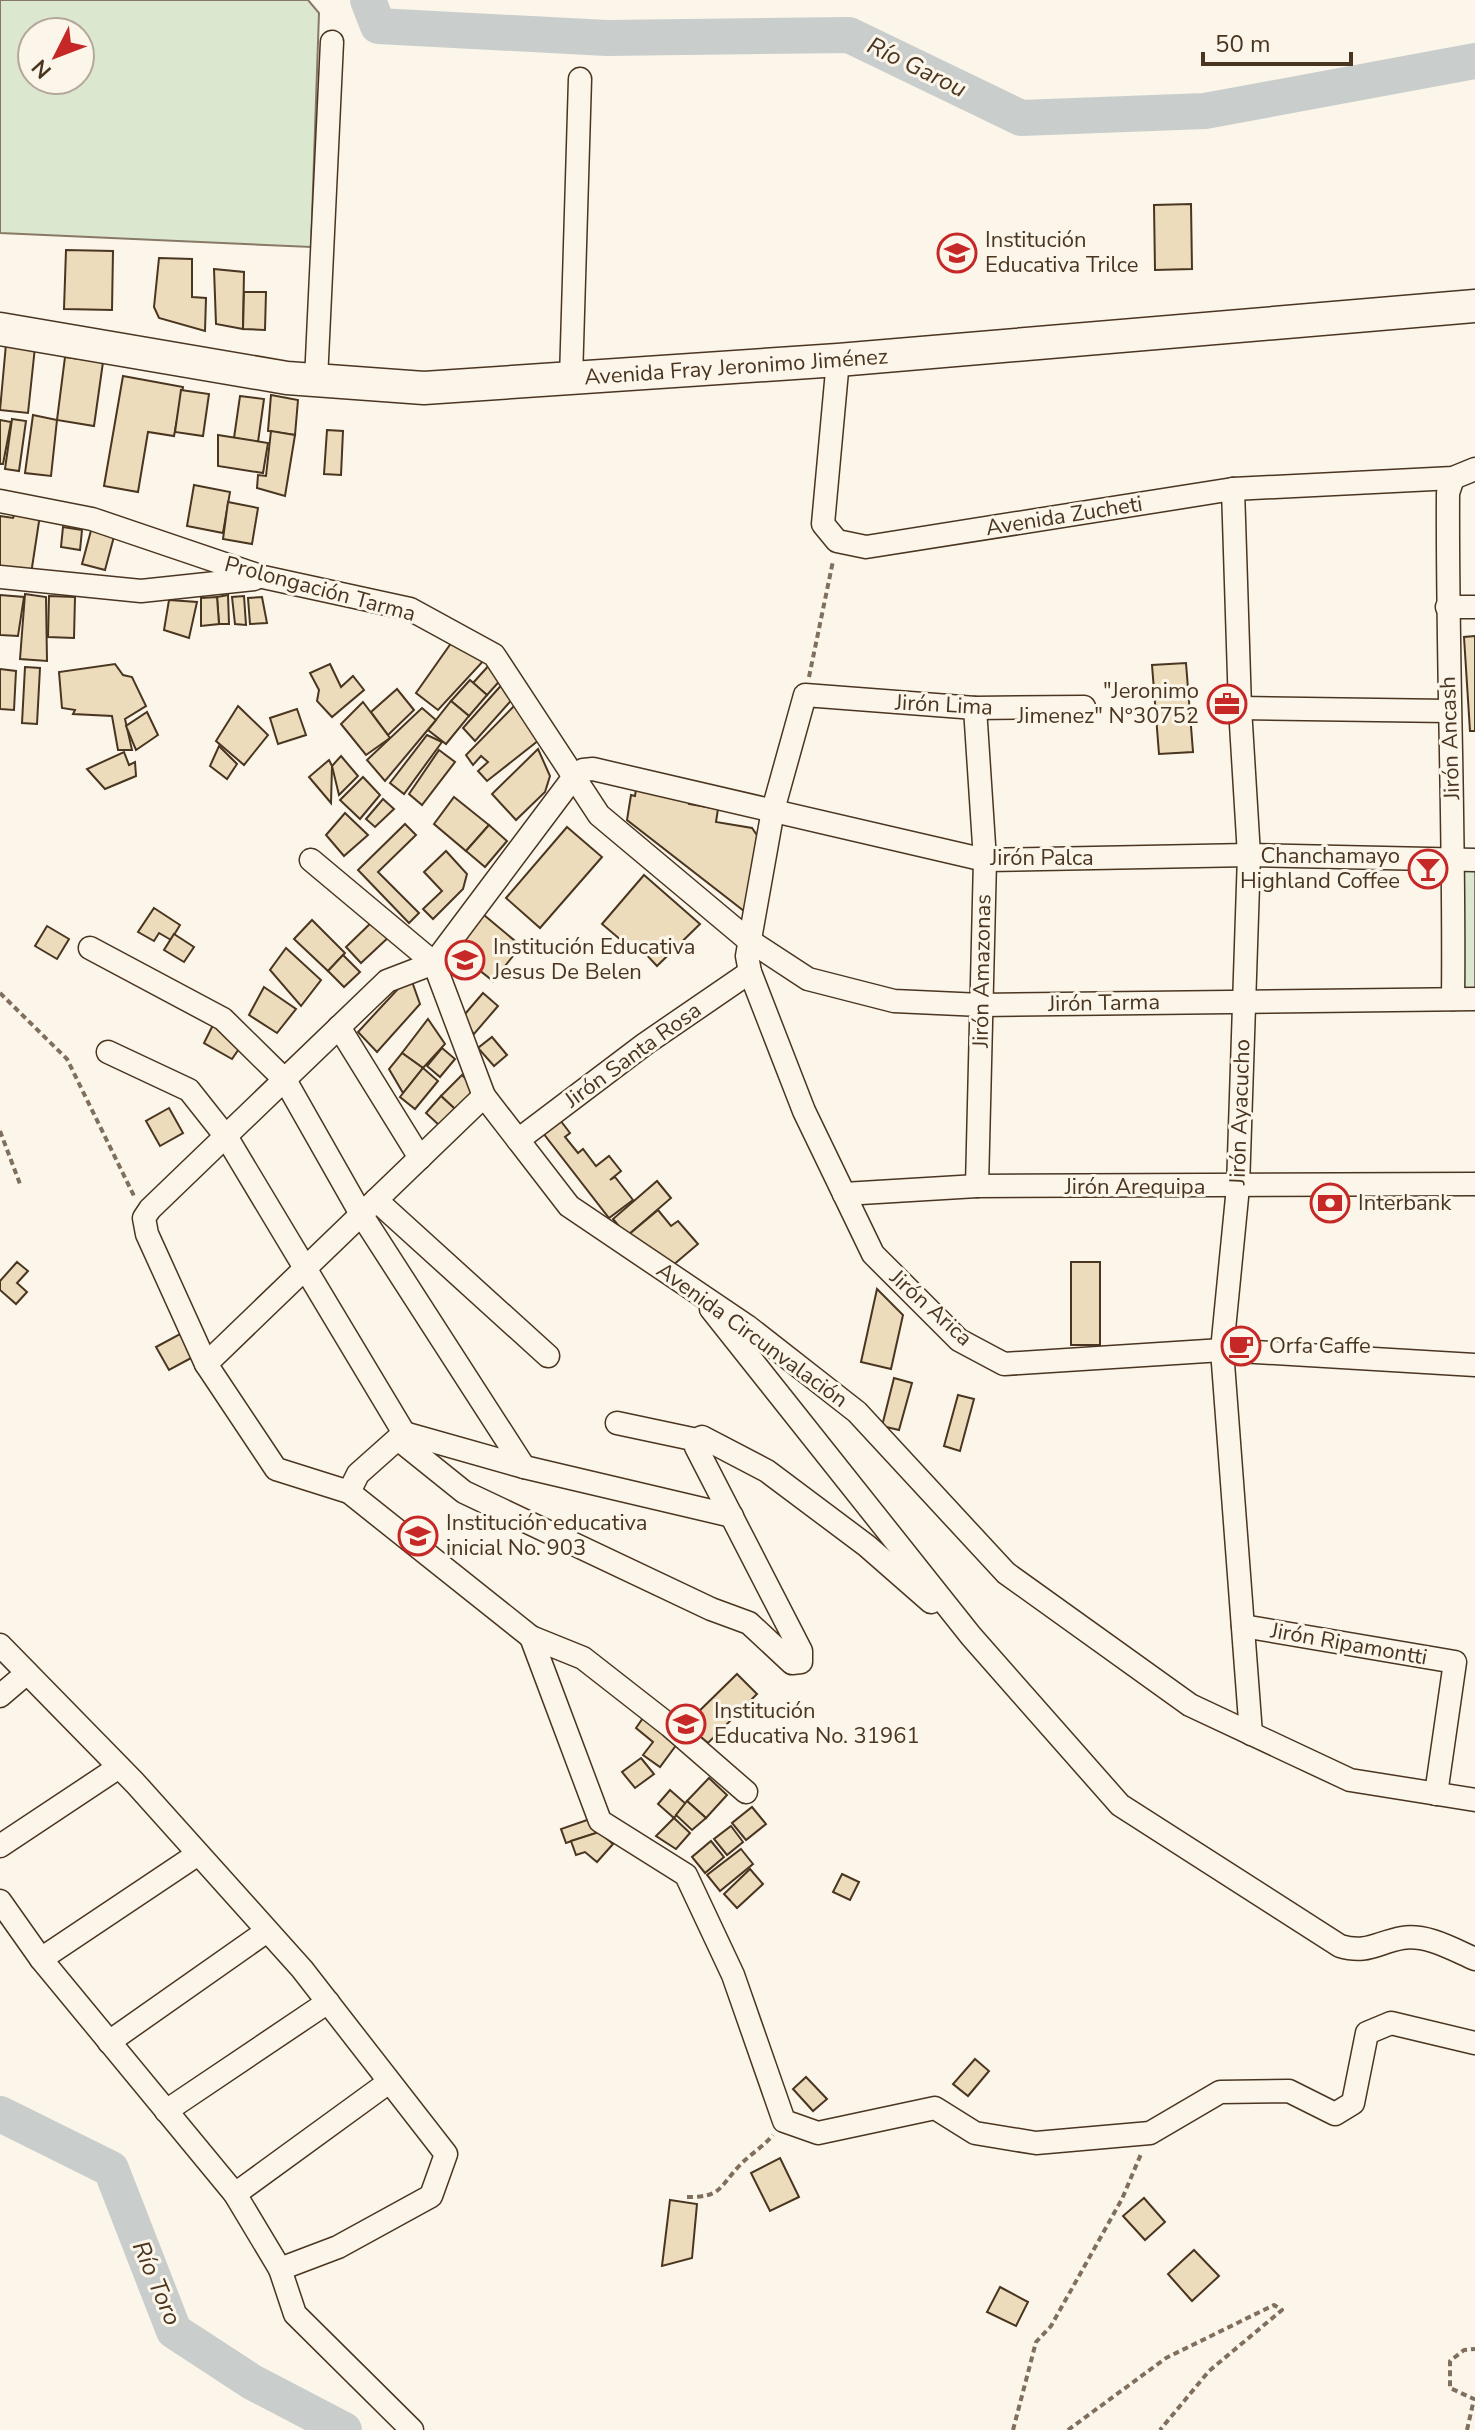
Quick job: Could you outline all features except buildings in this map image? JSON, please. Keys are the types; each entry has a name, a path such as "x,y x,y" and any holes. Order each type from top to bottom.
{"highway":[{"name":"Avenida Fray Jeronimo Jiménez","path":"0,329 316,380 424,388 838,360 1475,306"}],"street":[{"path":"316,380 332,42"},
{"path":"571,379 580,79"},
{"path":"837,541 823,524 838,360"},
{"name":"Avenida Zucheti","path":"837,541 866,547 1233,489 1453,478 1475,469"},
{"name":"Jirón Ancash","path":"1453,478 1448,493 1448,711 1465,860 1464,999"},
{"name":"Jirón Ayacucho","path":"1233,489 1240,708 1249,855 1238,1187 1222,1350 1251,1734"},
{"name":"Prolongación Tarma","path":"0,501 92,519 263,577 410,609 494,655 599,815 747,939"},
{"path":"0,577 141,591 263,577"},
{"path":"1447,607 1475,607"},
{"name":"Jirón Lima","path":"805,695 975,708 1084,707"},
{"name":"Jirón Arica","path":"805,695 773,810 747,939 750,972 804,1111 873,1254 959,1340 1004,1364 1222,1350 1475,1365"},
{"name":"Jirón Amazonas","path":"975,708 985,860 977,1186"},
{"path":"1240,708 1448,711"},
{"name":"Jirón Palca","path":"573,778 583,770 593,769 985,860 1249,855 1465,860"},
{"path":"573,778 434,963 387,981 144,1218 147,1234 206,1364 276,1469 349,1492 531,1637 583,1658 670,1726 746,1792"},
{"path":"311,860 434,963"},
{"name":"Jirón Tarma","path":"747,939 808,979 894,1001 981,1005 1244,999 1464,999"},
{"path":"90,948 223,1019 285,1080 369,1207 524,1467"},
{"name":"Avenida Circunvalación","path":"434,963 484,1096 569,1206 747,1326 857,1412 1006,1573 1190,1705 1350,1780 1475,1800"},
{"name":"Jirón Santa Rosa","path":"518,1140 645,1044 750,972"},
{"path":"339,1027 420,1158"},
{"path":"108,1052 189,1090 227,1138 306,1268 401,1436 464,1492 711,1609 749,1623 792,1663 801,1662 801,1651 696,1447 697,1440"},
{"path":"206,1364 484,1096"},
{"name":"Jirón Arequipa","path":"844,1194 977,1186 1475,1184"},
{"path":"369,1207 548,1356"},
{"path":"698,1293 953,1613 1120,1805 1340,1946 1358,1952 1403,1938 1425,1938 1475,1959"},
{"path":"617,1423 697,1440 702,1437 767,1471 867,1546 929,1600 953,1613"},
{"path":"401,1436 732,1516"},
{"path":"349,1492 358,1474 401,1436"},
{"name":"Jirón Ripamontti","path":"1243,1626 1455,1662 1436,1794"},
{"path":"531,1637 600,1821 686,1875 733,1975 784,2121 818,2133 935,2108 975,2133 1036,2143 1150,2133 1220,2092 1289,2091 1335,2114 1345,2111 1353,2103 1367,2033 1378,2026 1391,2023 1475,2043"},
{"path":"0,1645 119,1767 267,1931 328,2002 446,2154 431,2196 338,2247 280,2269"},
{"path":"0,1696 27,1673"},
{"path":"0,1846 119,1767"},
{"path":"41,1959 198,1854"},
{"path":"0,1901 41,1959 235,2194 280,2269 295,2314 412,2430"},
{"path":"109,2042 267,1931"},
{"path":"166,2111 328,2002"},
{"path":"235,2194 389,2082"}],"path":[{"path":"805,695 837,541"},
{"path":"0,993 19,1008 67,1059 144,1218"},
{"path":"0,1131 20,1184"},
{"path":"687,2197 706,2197 723,2189 740,2165 759,2152 784,2121"},
{"path":"1013,2430 1036,2342 1051,2326 1122,2199 1150,2133"},
{"path":"1068,2430 1166,2358 1274,2305 1282,2310 1209,2371 1160,2430"},
{"path":"1467,2430 1474,2400 1450,2388 1450,2361 1464,2350 1475,2349"}],"green space":[{"path":"0,0 308,0 319,13 311,247 0,233"},
{"path":"1475,860 1475,999 1453,999 1454,861"}],"waterway":[{"name":"Río Garou","path":"368,0 378,26 607,38 849,35 1021,118 1205,111 1475,61"},
{"name":"Río Toro","path":"0,2114 111,2169 174,2331 252,2382 344,2430"}],"place":[{"name":"Institución Educativa Trilce","path":"957,253"},
{"name":"\"Jeronimo Jimenez\" N°30752","path":"1227,704"},
{"name":"Chanchamayo Highland Coffee","path":"1428,869"},
{"name":"Institución Educativa Jesus De Belen","path":"465,960"},
{"name":"Interbank","path":"1330,1203"},
{"name":"Orfa Caffe","path":"1241,1346"},
{"name":"Institución educativa inicial No. 903","path":"418,1536"},
{"name":"Institución Educativa No. 31961","path":"686,1724"}]}
